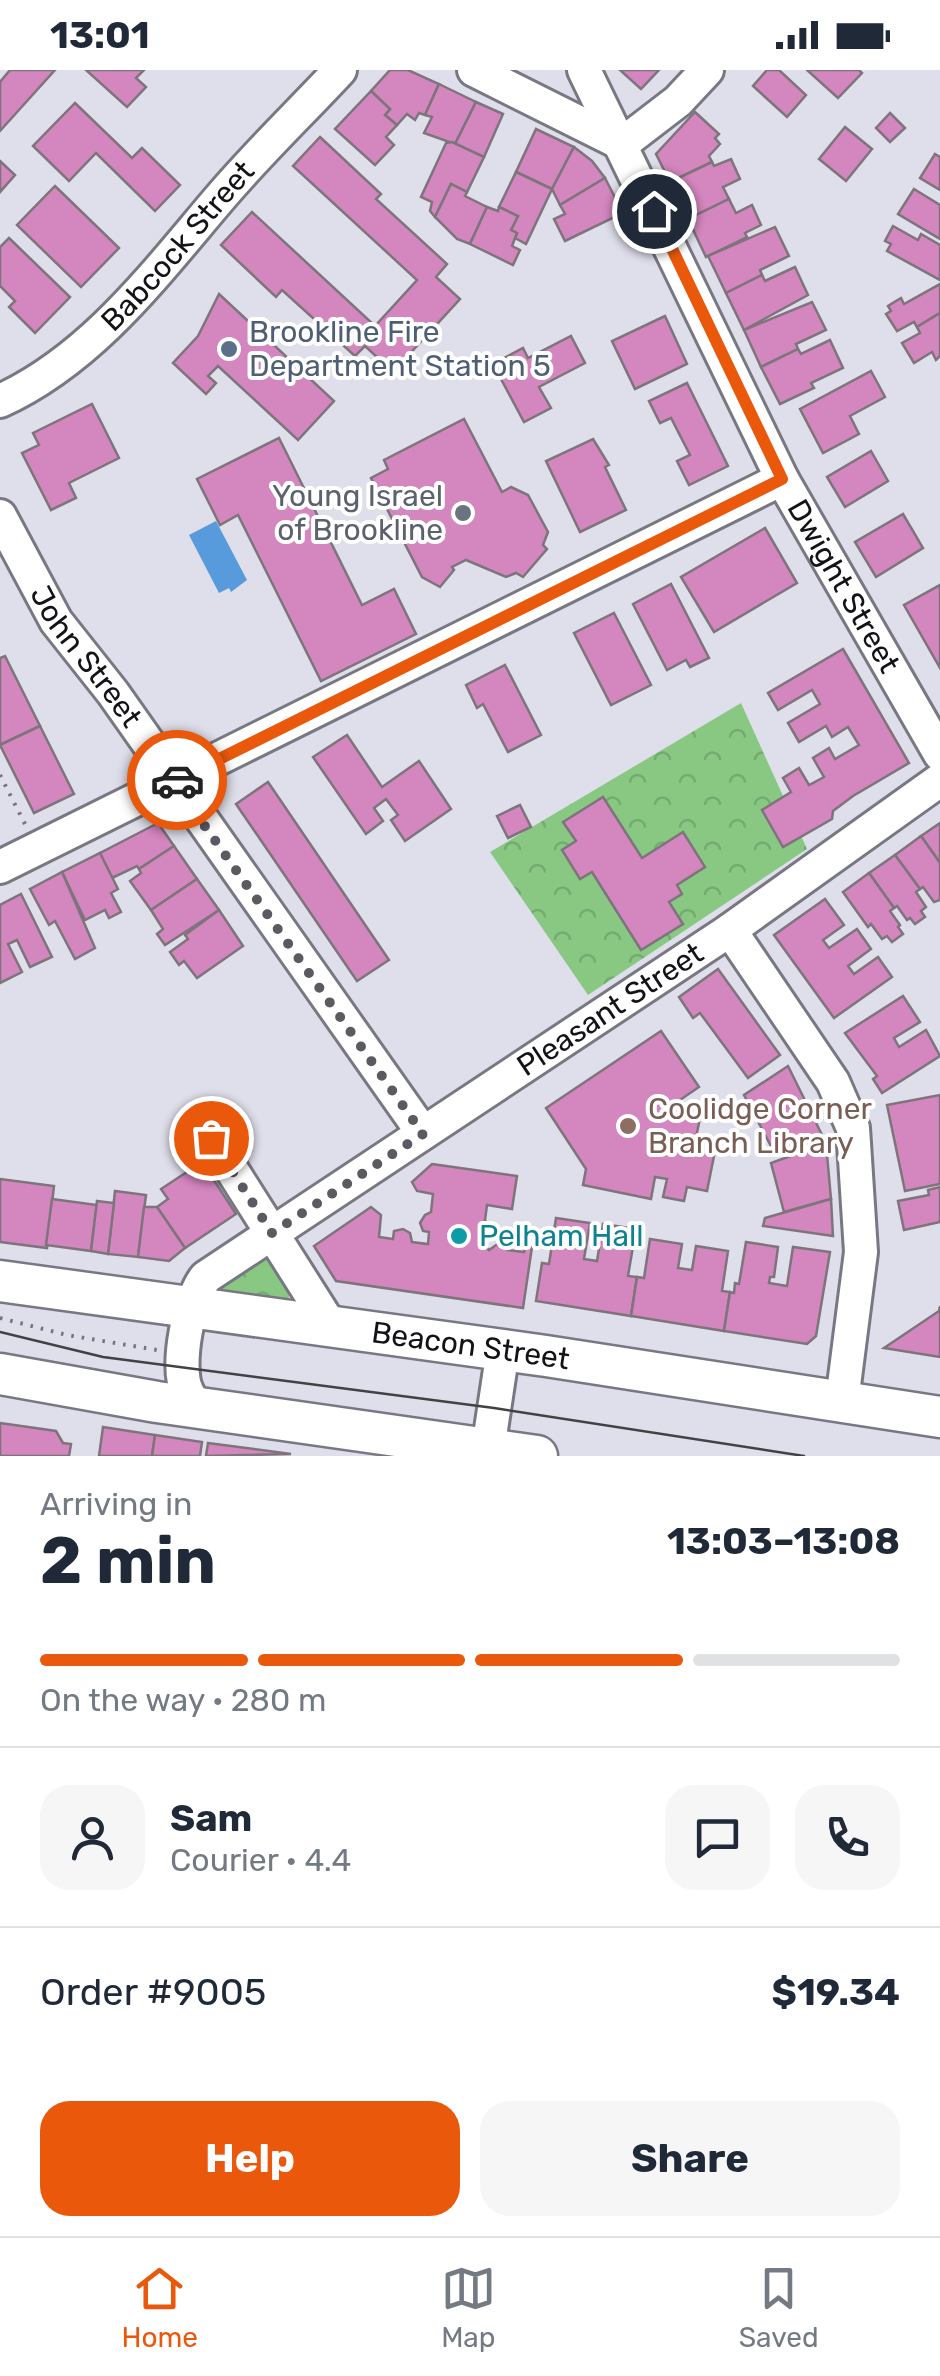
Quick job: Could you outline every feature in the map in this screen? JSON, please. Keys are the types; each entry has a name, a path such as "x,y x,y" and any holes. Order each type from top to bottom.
{"main road":[{"name":"Beacon Street","path":"0,1281 503,1350 940,1417"},
{"path":"0,1374 202,1409 537,1456"}],"street":[{"path":"474,70 622,144 678,101 707,70"},
{"name":"Dwight Street","path":"584,70 782,479 940,754"},
{"name":"Babcock Street","path":"0,402 70,358 122,309 163,268 335,72"},
{"path":"0,867 782,479"},
{"name":"John Street","path":"0,516 56,620 114,693 423,1134"},
{"name":"Pleasant Street","path":"191,1305 206,1276 730,930 940,780"},
{"path":"730,930 833,1082 852,1128 861,1252 842,1401"},
{"path":"211,1138 330,1325"},
{"path":"191,1305 182,1377 187,1393 202,1409"},
{"path":"488,1452 503,1350"}],"path":[{"path":"0,775 38,848"},
{"path":"0,1318 67,1336 160,1350"}],"green space":[{"path":"741,703 807,849 588,995 490,852"},
{"path":"262,1256 270,1261 290,1292 288,1301 217,1296 214,1288"}],"water":[{"path":"216,521 247,580 231,592 229,588 219,593 189,535"}],"building":[{"path":"10,70 55,70 0,131 0,82"},
{"path":"86,70 144,70 136,78 146,87 127,107"},
{"path":"390,70 408,70 439,84 425,115 419,113 415,120 407,114 397,125 385,115 390,109 371,91"},
{"path":"620,70 659,70 641,89"},
{"path":"767,70 779,70 806,95 787,117 753,86"},
{"path":"807,70 859,70 862,73 838,98"},
{"path":"439,84 476,102 455,144 424,133 432,117 425,115"},
{"path":"371,91 390,109 385,115 397,125 386,137 394,145 375,165 335,129"},
{"path":"476,102 503,114 484,157 455,144"},
{"path":"75,103 132,158 142,148 180,185 155,211 96,153 69,181 33,146"},
{"path":"695,112 719,134 715,138 720,144 709,156 712,162 670,182 656,154"},
{"path":"890,113 905,128 890,142 876,128"},
{"path":"845,127 872,149 846,181 819,159"},
{"path":"536,129 574,147 552,189 516,172"},
{"path":"320,137 381,194 376,199 447,264 436,277 460,299 393,372 365,346 355,356 282,290 276,297 221,245 252,212 375,326 417,280 293,166"},
{"path":"452,142 484,157 467,192 451,184 435,217 430,211 432,202 421,197 446,143"},
{"path":"574,147 605,178 560,205 552,189"},
{"path":"935,154 940,157 940,190 920,178"},
{"path":"731,159 740,179 723,187 729,199 688,219 670,182 712,162 714,166"},
{"path":"0,161 15,175 0,192"},
{"path":"516,172 552,189 526,244 515,238 517,233 511,230 518,216 499,207"},
{"path":"605,178 623,213 565,241 554,219 565,214 560,205"},
{"path":"451,184 487,207 470,244 457,239 435,217"},
{"path":"55,186 119,248 81,287 17,225"},
{"path":"914,189 940,205 940,239 898,214"},
{"path":"729,199 736,213 752,205 761,225 745,233 747,237 706,257 688,219"},
{"path":"487,207 498,211 499,207 518,216 511,230 517,233 512,246 520,250 513,265 470,244"},
{"path":"893,226 918,240 921,234 940,245 940,280 887,251 891,244 885,241"},
{"path":"775,227 789,256 726,293 708,256"},
{"path":"9,238 70,297 35,333 9,307 15,301 0,286 0,247"},
{"path":"795,267 808,295 744,330 726,293 762,275 765,281"},
{"path":"940,284 940,313 917,327 914,322 897,331 886,314 891,311 888,306 901,298 904,304"},
{"name":"Brookline Fire Department Station 5","path":"219,294 334,401 298,440 218,366 208,376 216,383 206,394 173,363 198,336"},
{"path":"812,302 826,330 761,367 744,330"},
{"path":"940,313 940,356 936,360 932,352 914,363 902,343 920,333 917,327"},
{"path":"665,316 687,364 635,389 612,341"},
{"path":"571,336 585,363 539,387 551,408 524,422 493,364 523,348 528,358"},
{"path":"830,340 843,368 780,404 761,367 798,349 801,354"},
{"path":"871,371 885,397 850,416 859,434 823,453 800,409"},
{"path":"687,383 728,466 689,485 677,461 690,455 671,418 660,423 649,401"},
{"path":"92,404 119,458 69,483 76,498 51,510 22,453 39,445 33,433"},
{"name":"Young Israel of Brookline","path":"464,419 502,492 511,487 528,495 548,532 543,545 547,549 523,577 516,573 506,577 466,560 452,567 454,570 440,587 422,577 371,478 388,469 384,460"},
{"path":"279,438 362,605 394,589 416,634 321,681 238,515 220,525 197,479"},
{"path":"593,439 609,465 605,467 626,510 580,532 546,461"},
{"path":"871,451 888,481 845,507 827,477"},
{"path":"903,514 923,548 876,577 855,542"},
{"path":"765,528 797,583 714,632 681,577"},
{"path":"671,584 709,658 690,667 686,660 667,670 633,604"},
{"path":"940,585 940,668 904,605"},
{"path":"614,613 651,685 611,705 574,633"},
{"path":"843,649 909,763 853,796 833,811 832,819 783,847 762,810 791,792 783,778 799,768 809,785 824,777 813,758 829,748 835,759 859,745 848,727 832,737 826,726 799,742 788,723 820,704 812,690 778,710 768,693"},
{"path":"5,656 40,726 0,745 0,658"},
{"path":"505,665 541,735 508,752 483,704 477,708 466,685"},
{"path":"40,726 74,794 34,813 0,745"},
{"path":"347,735 382,787 419,761 451,809 405,841 391,820 398,815 386,799 374,808 383,821 366,834 313,757"},
{"path":"268,782 389,960 357,981 236,804"},
{"path":"603,797 642,858 683,832 705,867 677,885 682,894 669,902 683,924 641,950 592,872 580,879 562,850 576,841 563,822"},
{"path":"520,805 531,827 508,838 497,816"},
{"path":"158,823 174,846 139,869 137,866 112,878 100,853"},
{"path":"940,823 940,863 921,836"},
{"path":"921,836 940,863 940,900 934,902 895,855"},
{"path":"174,846 197,879 151,910 130,881 141,873 139,869"},
{"path":"100,853 118,889 111,893 121,912 109,918 105,910 85,920 62,872"},
{"path":"895,855 920,889 916,892 926,907 921,911 925,917 915,924 897,906 894,908 869,873"},
{"path":"62,872 95,948 75,959 55,921 49,925 30,889"},
{"path":"869,873 894,908 890,911 903,934 892,942 887,936 882,939 871,924 868,927 843,892"},
{"path":"197,879 219,910 165,945 157,934 163,929 151,910"},
{"path":"21,894 52,957 30,967 17,940 8,944 22,972 0,983 0,905"},
{"path":"825,899 844,925 823,940 829,948 857,929 871,949 848,966 854,974 878,957 892,977 834,1018 774,935"},
{"path":"219,910 243,946 197,978 184,961 179,965 170,952 188,939 185,935"},
{"path":"718,969 780,1055 748,1078 700,1013 693,1018 679,997"},
{"path":"903,996 920,1022 894,1038 899,1047 926,1030 940,1056 882,1093 873,1079 877,1076 845,1033"},
{"name":"Coolidge Corner Branch Library","path":"661,1031 699,1087 680,1100 684,1105 702,1109 695,1142 716,1146 707,1191 687,1187 684,1201 663,1197 667,1179 655,1177 651,1199 583,1185 586,1169 546,1108"},
{"path":"788,1066 826,1143 806,1149 804,1144 773,1150 744,1095"},
{"path":"940,1095 940,1184 905,1191 887,1105"},
{"path":"826,1143 831,1199 784,1212 771,1163"},
{"path":"202,1162 236,1214 185,1248 157,1207 168,1199 161,1189"},
{"name":"Pelham Hall","path":"432,1164 517,1176 512,1209 487,1205 485,1220 491,1232 482,1243 489,1250 499,1243 508,1250 524,1252 525,1246 532,1247 523,1308 336,1281 314,1246 371,1207 381,1215 379,1237 393,1239 394,1231 403,1229 410,1233 412,1242 428,1244 429,1232 423,1231 420,1223 431,1212 433,1194 417,1191 412,1182"},
{"path":"0,1179 54,1186 47,1248 0,1242"},
{"path":"940,1187 940,1222 904,1230 898,1201 929,1195 928,1190"},
{"path":"115,1191 146,1195 138,1257 108,1254"},
{"path":"52,1199 97,1205 91,1251 46,1245"},
{"path":"831,1199 833,1236 763,1226 765,1218"},
{"path":"97,1201 114,1203 108,1254 91,1251"},
{"path":"144,1207 157,1207 185,1248 169,1261 138,1257"},
{"path":"556,1218 590,1223 584,1259 597,1261 603,1224 636,1229 628,1276 637,1277 631,1316 536,1301 542,1263 549,1264"},
{"path":"650,1239 682,1244 678,1268 692,1270 696,1246 728,1251 722,1291 730,1292 724,1331 631,1316 637,1277 644,1278"},
{"path":"746,1242 778,1247 774,1277 770,1277 769,1283 787,1286 793,1247 830,1252 816,1336 807,1344 724,1331 730,1292 734,1293 735,1283 739,1284"},
{"path":"940,1306 940,1357 884,1348 939,1311"},
{"path":"0,1423 56,1431 63,1443 71,1444 69,1456 0,1456"},
{"path":"103,1427 155,1435 152,1456 99,1456"},
{"path":"155,1435 202,1442 200,1456 152,1456"},
{"path":"208,1443 291,1454 206,1456"}],"tram line":[{"path":"0,1332 103,1357 494,1408 804,1456"}],"way so far":[{"path":"177,780 192,808 423,1134 272,1233 211,1138"}],"place":[{"name":"Brookline Fire Department Station 5","path":"229,349"},
{"name":"Young Israel of Brookline","path":"463,513"},
{"name":"Coolidge Corner Branch Library","path":"628,1126"},
{"name":"Pelham Hall","path":"459,1236"}],"route":[{"path":"177,780 782,479 654,211"}]}
